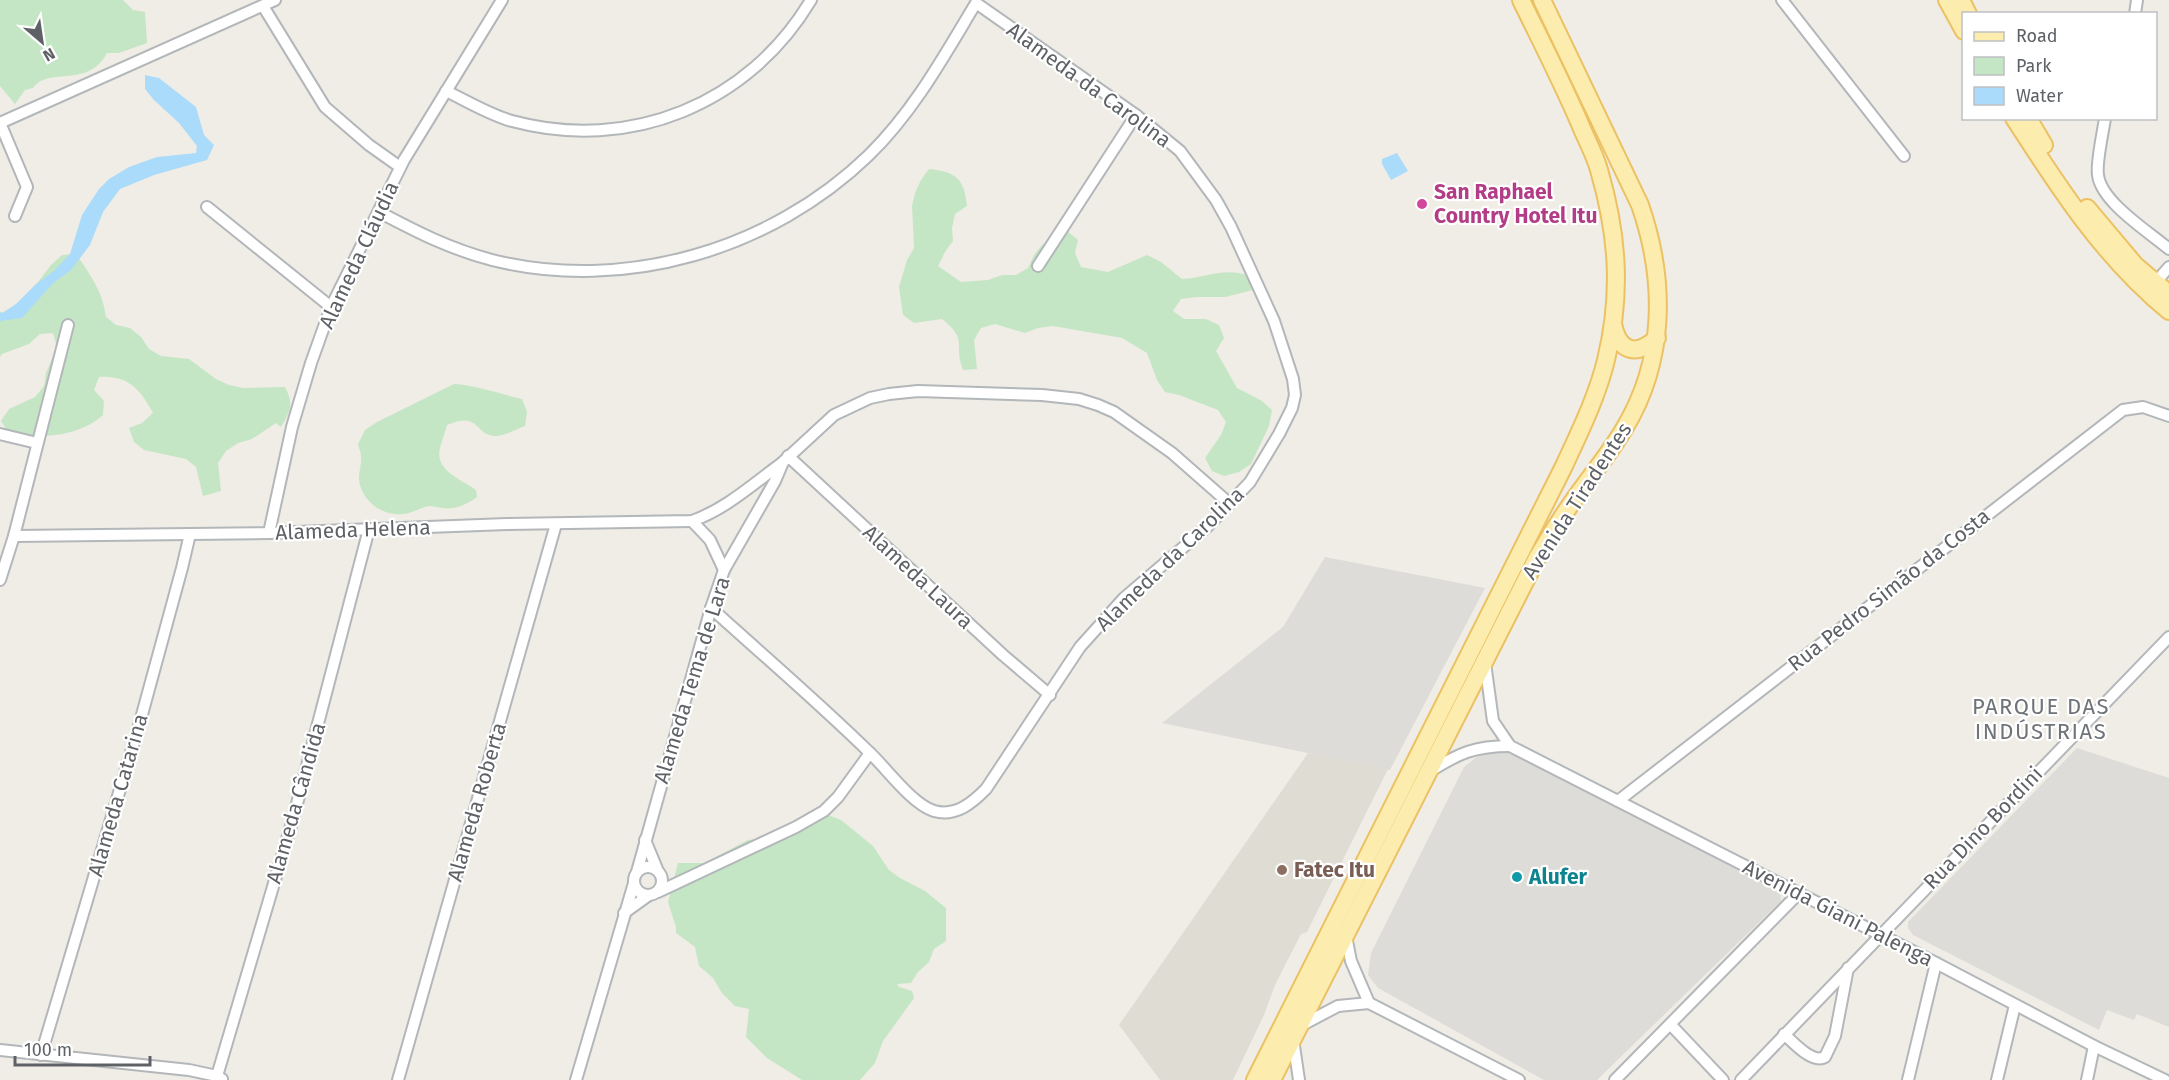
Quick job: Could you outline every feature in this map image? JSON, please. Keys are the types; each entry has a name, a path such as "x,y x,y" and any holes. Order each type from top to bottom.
{"main road":[{"name":"Avenida Tiradentes","path":"1255,1080 1564,466 1598,387 1613,324 1617,261 1611,218 1599,168 1570,101 1521,0"},
{"name":"Avenida Tiradentes","path":"1272,1080 1537,558 1572,503 1610,452 1635,411 1653,360 1657,338 1659,293 1654,249 1648,226 1542,0"},
{"path":"1947,0 1962,27"},
{"path":"2015,120 2059,189 2092,233 2142,288 2169,311"},
{"path":"2029,120 2068,183 2135,265 2169,294"},
{"path":"1613,324 1619,341 1628,349 1643,348 1657,338"}],"street":[{"path":"15,216 27,187 0,123 275,0"},
{"name":"Alameda Cláudia","path":"269,533 292,427 310,363 331,307 400,167 502,0"},
{"path":"446,91 510,121 537,126 598,130 664,120 719,94 760,65 784,39 811,0"},
{"path":"1782,0 1904,156"},
{"name":"Alameda da Carolina","path":"379,212 431,240 458,249 492,260 555,269 611,271 650,266 732,242 760,231 820,195 845,177 870,154 918,97 974,2 1136,115 1180,151 1216,200 1231,227 1274,321 1293,379 1295,395 1292,408 1250,482 1207,527 1124,598 1080,647 986,789 972,803 947,813 933,810 919,803 870,753 711,608"},
{"path":"263,6 325,107 400,167"},
{"path":"1038,266 1136,115"},
{"path":"2106,120 2097,174 2100,184 2115,204 2169,249"},
{"path":"207,207 331,307"},
{"path":"2155,283 2169,267"},
{"path":"0,580 4,552 14,536 68,325"},
{"name":"Alameda Tema de Lara","path":"576,1080 711,608 724,570 775,481 785,459 834,415 870,398 918,391 1042,395 1079,399 1098,405 1121,417 1172,453 1230,504"},
{"name":"Rua Pedro Simão da Costa","path":"1618,801 2123,410 2143,406 2169,416"},
{"path":"0,434 37,443"},
{"name":"Alameda Helena","path":"14,536 269,533 692,521 710,515 785,459"},
{"name":"Alameda Laura","path":"785,459 1050,695"},
{"path":"692,521 710,540 724,570"},
{"name":"Alameda Roberta","path":"398,1080 556,524"},
{"name":"Alameda Cândida","path":"220,1078 293,819 369,529"},
{"name":"Alameda Catarina","path":"41,1055 143,711 190,534"},
{"name":"Rua Dino Bordini","path":"1741,1080 2169,637"},
{"path":"1485,661 1490,711 1493,721 1510,746"},
{"path":"1428,772 1473,749 1487,746 1510,746"},
{"name":"Avenida Giani Palenga","path":"1510,746 2094,1046 2165,1080"},
{"path":"686,879 646,866 635,877 639,892 653,893 686,879 796,827 824,811 838,797 870,753"},
{"path":"624,913 661,887 660,872 645,840"},
{"path":"1615,1080 1799,893"},
{"path":"1346,934 1352,961 1369,1004"},
{"path":"1908,1080 1936,963"},
{"path":"1784,1034 1810,1056 1816,1059 1826,1057 1835,1036 1848,968"},
{"path":"1299,1080 1296,1033 1338,1006 1369,1004 1519,1080"},
{"path":"1997,1080 2015,1005"},
{"path":"1671,1025 1723,1080"},
{"path":"2086,1080 2094,1046"},
{"path":"0,1050 122,1062 220,1078"}],"shaded area":[{"path":"1325,557 1485,588 1390,770 1162,723 1283,627"},
{"path":"2077,748 2169,778 2169,1027 2137,1014 2134,1020 2107,1010 2099,1030 1913,935 1908,928 1908,922"},
{"path":"1504,750 1780,890 1781,901 1597,1080 1544,1080 1378,988 1368,975 1371,953 1464,767 1484,751"},
{"name":"Fatec Itu","path":"1308,753 1388,769 1307,932 1301,934 1275,985 1264,1015 1233,1080 1160,1080 1119,1025"}],"green space":[{"path":"0,0 123,0 133,10 145,12 147,43 119,53 107,53 90,71 49,78 40,82 33,88 25,90 15,104 0,86"},
{"path":"929,169 946,172 957,178 966,196 967,206 955,214 952,228 953,241 938,266 961,282 1016,275 1028,268 1042,245 1067,231 1078,240 1075,253 1081,267 1108,272 1147,255 1161,262 1182,279 1226,272 1252,277 1253,290 1225,297 1181,299 1173,311 1184,319 1206,319 1219,325 1224,338 1216,351 1237,388 1262,401 1272,410 1269,426 1251,464 1239,472 1224,476 1212,471 1205,458 1221,435 1226,422 1218,410 1165,392 1157,380 1147,353 1122,338 1053,326 1025,333 995,324 981,328 974,340 977,369 963,370 958,338 950,326 942,319 914,323 903,315 899,287 907,260 914,248 912,206 915,193"},
{"path":"76,254 99,291 106,317 116,325 130,328 141,337 149,349 161,356 189,359 216,379 229,385 243,388 285,387 290,398 290,407 281,427 276,423 252,439 238,443 226,451 218,463 221,491 203,496 196,467 186,459 144,450 134,442 129,428 142,423 153,413 132,385 118,378 99,377 94,390 104,401 103,415 83,428 46,436 21,435 9,433 1,421 9,409 35,397 44,386 46,373 57,347 53,333 40,334 29,344 2,354 0,357 0,314 25,299 51,265 62,255"},
{"path":"454,384 522,399 527,412 525,426 498,436 485,433 472,422 458,421 447,425 440,448 441,463 451,474 476,490 477,497 460,506 442,508 429,506 402,514 388,513 370,503 359,481 361,454 358,444 365,430"},
{"path":"828,815 841,820 873,846 889,870 925,891 946,908 946,941 934,949 929,962 918,972 911,983 897,984 899,987 912,991 914,998 883,1041 875,1063 860,1080 802,1080 767,1058 746,1037 749,1009 735,1006 722,993 713,978 699,966 695,947 676,933 668,902 678,863 704,863 748,840 775,837"}],"water":[{"path":"145,75 159,78 196,107 204,135 214,145 207,160 154,175 120,189 103,212 90,245 71,270 53,283 22,318 0,321 0,312 3,313 16,304 70,254 82,215 99,189 109,179 129,167 157,157 196,153 197,146 179,123 145,89"},
{"path":"1397,153 1408,171 1391,180 1382,164 1382,159"}],"place":[{"name":"San Raphael Country Hotel Itu","path":"1422,204"},
{"name":"Fatec Itu","path":"1282,870"},
{"name":"Alufer","path":"1517,877"}],"district":[{"name":"PARQUE DAS INDÚSTRIAS","path":"2041,718"}]}
